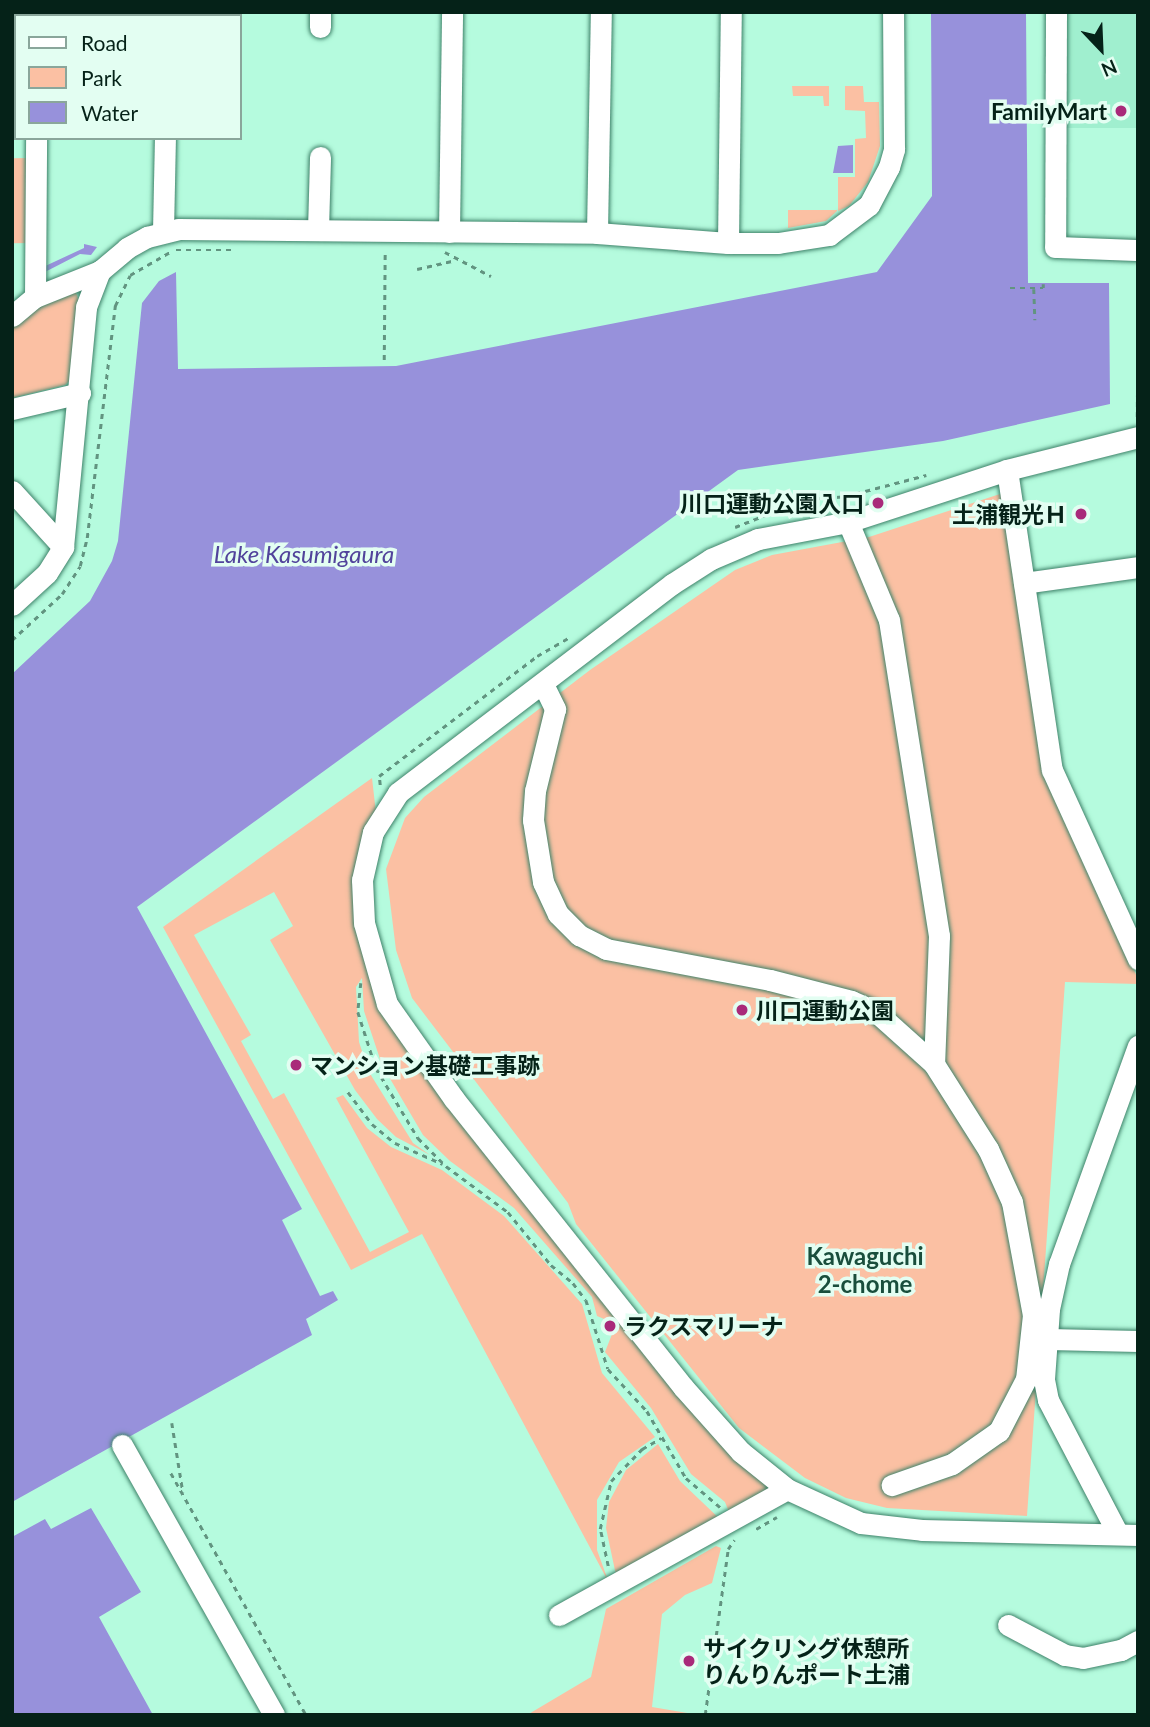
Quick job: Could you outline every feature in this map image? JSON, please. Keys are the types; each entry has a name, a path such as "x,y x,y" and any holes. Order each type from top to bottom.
{"street":[{"path":"446,241 452,12"},
{"path":"597,233 601,12"},
{"path":"727,243 731,12"},
{"path":"12,316 35,297 100,271 127,248 163,231 318,230 446,241 597,233 727,243 788,242 829,235 869,205 881,188 894,149 893,12"},
{"path":"1056,12 1055,247 1138,250"},
{"path":"35,297 36,140"},
{"path":"163,231 165,140"},
{"path":"318,230 320,157"},
{"path":"12,605 47,573 63,547 80,393 86,307 100,271"},
{"path":"12,409 80,393"},
{"path":"1128,1534 922,1530 861,1523 816,1514 741,1452 683,1387 454,1099 387,1004 364,923 362,880 369,844 383,814 422,773 711,559 758,540 848,522 1007,470 1138,437"},
{"path":"1007,470 1052,770 1138,959"},
{"path":"12,491 63,547"},
{"path":"848,522 889,620 939,936 934,1064"},
{"path":"1024,583 1138,567"},
{"path":"543,684 555,709 537,780 533,820 543,882 558,914 572,928 606,949 770,980 851,1001 875,1011 934,1064 988,1149 1012,1202 1033,1315 1026,1378 999,1432 952,1464 892,1485"},
{"path":"1128,1534 1048,1399 1044,1379 1059,1264 1138,1046"},
{"path":"1048,1339 1138,1341"},
{"path":"122,1445 274,1715"},
{"path":"559,1615 792,1492"},
{"path":"1008,1625 1065,1655 1083,1658 1121,1650 1138,1641"}],"path":[{"path":"446,241 456,260"},
{"path":"12,640 62,594 80,566 87,538 110,331 121,288 144,264 177,250 246,250"},
{"path":"371,250 385,250 384,360"},
{"path":"417,269 456,260 491,276"},
{"path":"1010,288 1034,288 1043,284"},
{"path":"1034,288 1035,320"},
{"path":"360,983 358,1012 376,1068 418,1138 446,1166 508,1212 586,1300 608,1369 647,1411 686,1478 723,1512"},
{"path":"348,1092 372,1124 395,1143 446,1166"},
{"path":"172,1423 183,1494"},
{"path":"614,1586 602,1548 603,1501 622,1466 661,1438"},
{"path":"171,1473 306,1715"},
{"path":"751,1532 772,1521 792,1492"},
{"path":"705,1715 728,1549 741,1537"}],"shaded area":[{"path":"1060,12 1138,12 1138,128 1060,128"}],"green space":[{"path":"792,86 829,86 829,106 824,106 823,96 793,96"},
{"path":"845,86 863,86 864,102 879,102 880,146 868,182 849,206 838,211 838,177 855,177 855,139 866,138 865,111 845,110"},
{"path":"12,158 29,158 30,243 13,243"},
{"path":"788,210 837,211 826,221 788,228"},
{"path":"74,287 81,306 72,379 65,385 12,398 12,325 42,302"},
{"name":"川口運動公園","path":"1003,493 1046,770 1138,979 1138,984 1065,982 1027,1516 887,1508 846,1498 805,1478 739,1428 576,1224 568,1203 412,998 396,950 386,869 405,818 424,797 590,670 735,570 772,555 869,537"},
{"path":"372,778 376,813 367,830 380,1006 781,1490 731,1517 725,1502 691,1474 651,1408 605,1352 616,1324 597,1316 592,1297 514,1208 450,1161 423,1135 382,1065 364,1011 362,978 356,987 359,1042 369,1072 413,1143 430,1155 396,1137 377,1119 355,1090 270,940 293,926 274,892 194,935 251,1035 241,1041 273,1099 284,1093 370,1252 409,1232 336,1098 343,1095 367,1128 391,1147 442,1170 504,1216 582,1304 602,1373 655,1437 619,1462 597,1500 597,1550 609,1583 422,1234 351,1270 163,927"},
{"path":"658,1444 680,1481 723,1522 617,1580 606,1528 609,1502 626,1470"},
{"path":"716,1546 721,1548 712,1583 685,1595 662,1614 652,1707 699,1715 527,1715 591,1677 606,1609"}],"water":[{"name":"Lake Kasumigaura","path":"931,12 1026,12 1028,283 1109,283 1110,404 943,441 738,470 137,907 302,1209 282,1220 320,1296 333,1291 338,1300 306,1319 312,1335 12,1502 12,674 90,601 112,561 118,541 142,303 159,281 176,272 178,369 396,366 877,272 932,196"},
{"path":"853,145 853,173 833,173 838,146"},
{"path":"84,244 97,247 91,255 80,254 43,273 41,268 84,248"},
{"path":"91,1508 141,1592 99,1617 153,1715 12,1715 12,1537 45,1519 51,1529"}],"place":[{"name":"FamilyMart","path":"1121,111"},
{"name":"川口運動公園入口","path":"878,503"},
{"name":"土浦観光Ｈ","path":"1081,514"},
{"name":"川口運動公園","path":"742,1010"},
{"name":"マンション基礎工事跡","path":"296,1065"},
{"name":"ラクスマリーナ","path":"610,1326"},
{"name":"サイクリング休憩所 りんりんポート土浦","path":"689,1661"}],"district":[{"name":"Kawaguchi 2-chome","path":"865,1270"}]}
